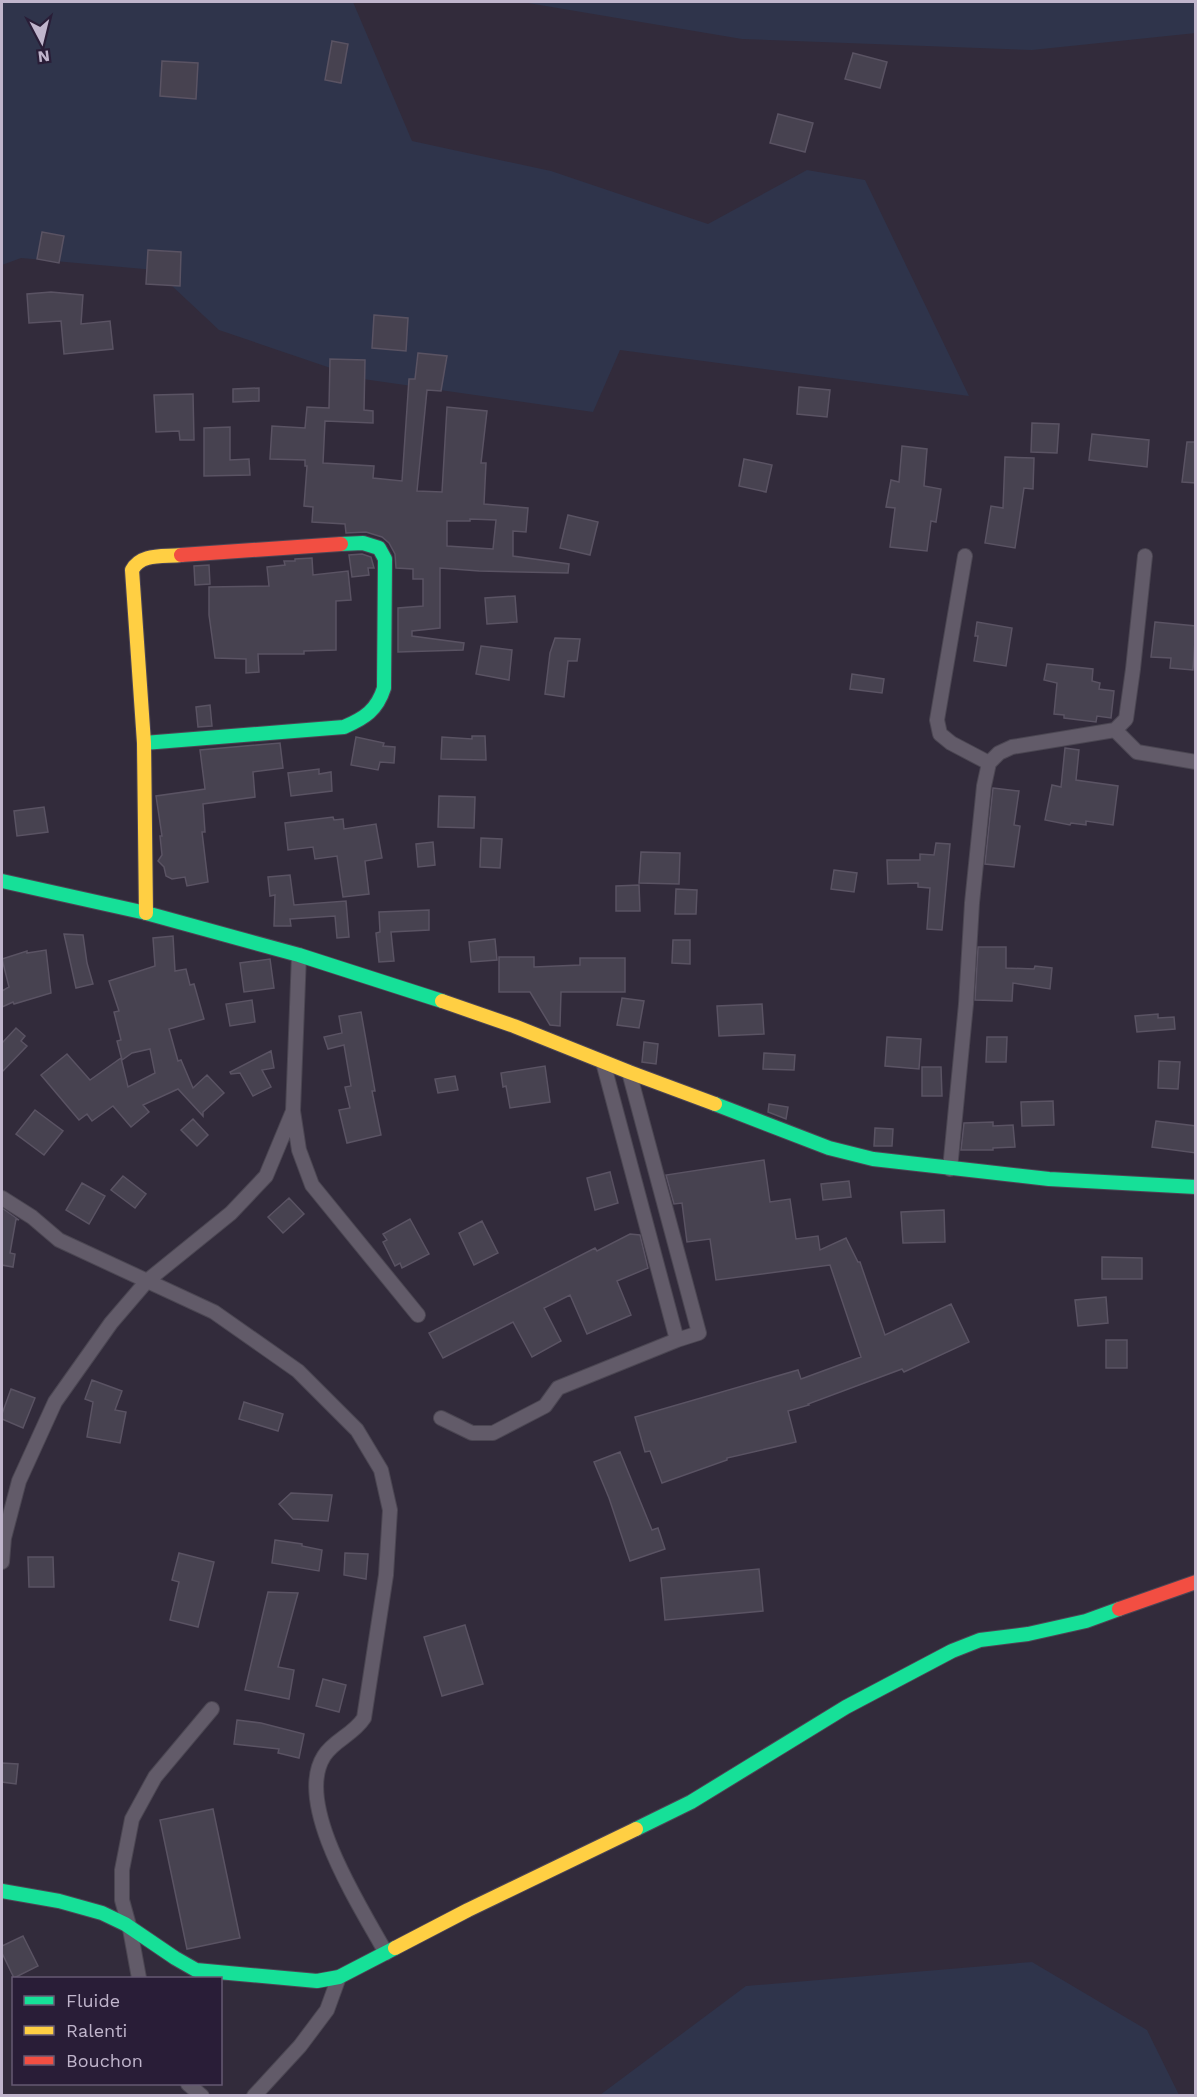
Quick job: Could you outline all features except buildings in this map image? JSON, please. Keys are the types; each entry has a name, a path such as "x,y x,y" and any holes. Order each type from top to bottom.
{"street":[{"path":"144,743 344,726 367,718 380,704 384,688 385,559 379,548 363,543 320,545 143,558 136,562 132,570 144,743 146,913"},
{"path":"965,556 937,720 940,734 951,743 989,763"},
{"path":"950,1169 966,1004 972,903 984,786 989,763 999,753 1012,747 1115,730 1126,719 1145,556"},
{"path":"1115,730 1137,752 1196,762"},
{"path":"2,881 146,913 299,955 503,1022 829,1148 873,1159 950,1169 1049,1179 1196,1187"},
{"path":"299,955 293,1111 299,1150 312,1185 418,1315"},
{"path":"603,1062 677,1340"},
{"path":"441,1418 472,1433 493,1433 545,1406 558,1388 677,1340 698,1335 699,1331 629,1072"},
{"path":"2,1562 4,1538 19,1481 55,1402 111,1323 147,1281 231,1213 266,1176 293,1111"},
{"path":"2,1198 32,1217 59,1240 214,1312 298,1371 357,1430 381,1470 390,1510 386,1575 364,1718 357,1728 325,1755 319,1768 315,1797 332,1853 386,1953"},
{"path":"2,1891 98,1911 116,1919 181,1964 196,1970 317,1981 339,1977 468,1910 691,1802 846,1707 952,1651 980,1640 1028,1634 1086,1621 1196,1582"},
{"path":"139,1977 122,1900 122,1870 132,1819 155,1777 212,1709"},
{"path":"254,2096 307,2037 327,2010 339,1977"},
{"path":"189,2085 202,2096"}],"shaded area":[{"path":"2,2 353,2 412,141 551,171 708,224 807,170 865,180 969,396 620,350 593,412 363,379 219,330 155,270 21,258 2,265"},
{"path":"522,2 1195,2 1196,33 1032,50 742,39"},
{"path":"1032,1962 1147,2030 1179,2095 600,2095 746,1986"}],"traffic: fast":[{"path":"144,743 344,727 374,708 384,688 385,559 379,548 363,543 341,544"},
{"path":"2,881 146,913 299,955 442,1001"},
{"path":"715,1104 829,1148 873,1159 1049,1179 1196,1187"},
{"path":"636,1829 691,1802 846,1707 952,1651 980,1640 1028,1634 1086,1621 1119,1609"},
{"path":"2,1891 59,1901 102,1913 125,1924 196,1970 317,1981 339,1977 395,1948"}],"traffic: slow":[{"path":"146,913 144,743 132,570 147,558 181,555"},
{"path":"442,1001 514,1026 715,1104"},
{"path":"395,1948 636,1829"}],"traffic: jam":[{"path":"181,555 341,544"},
{"path":"1119,1609 1196,1582"}]}
